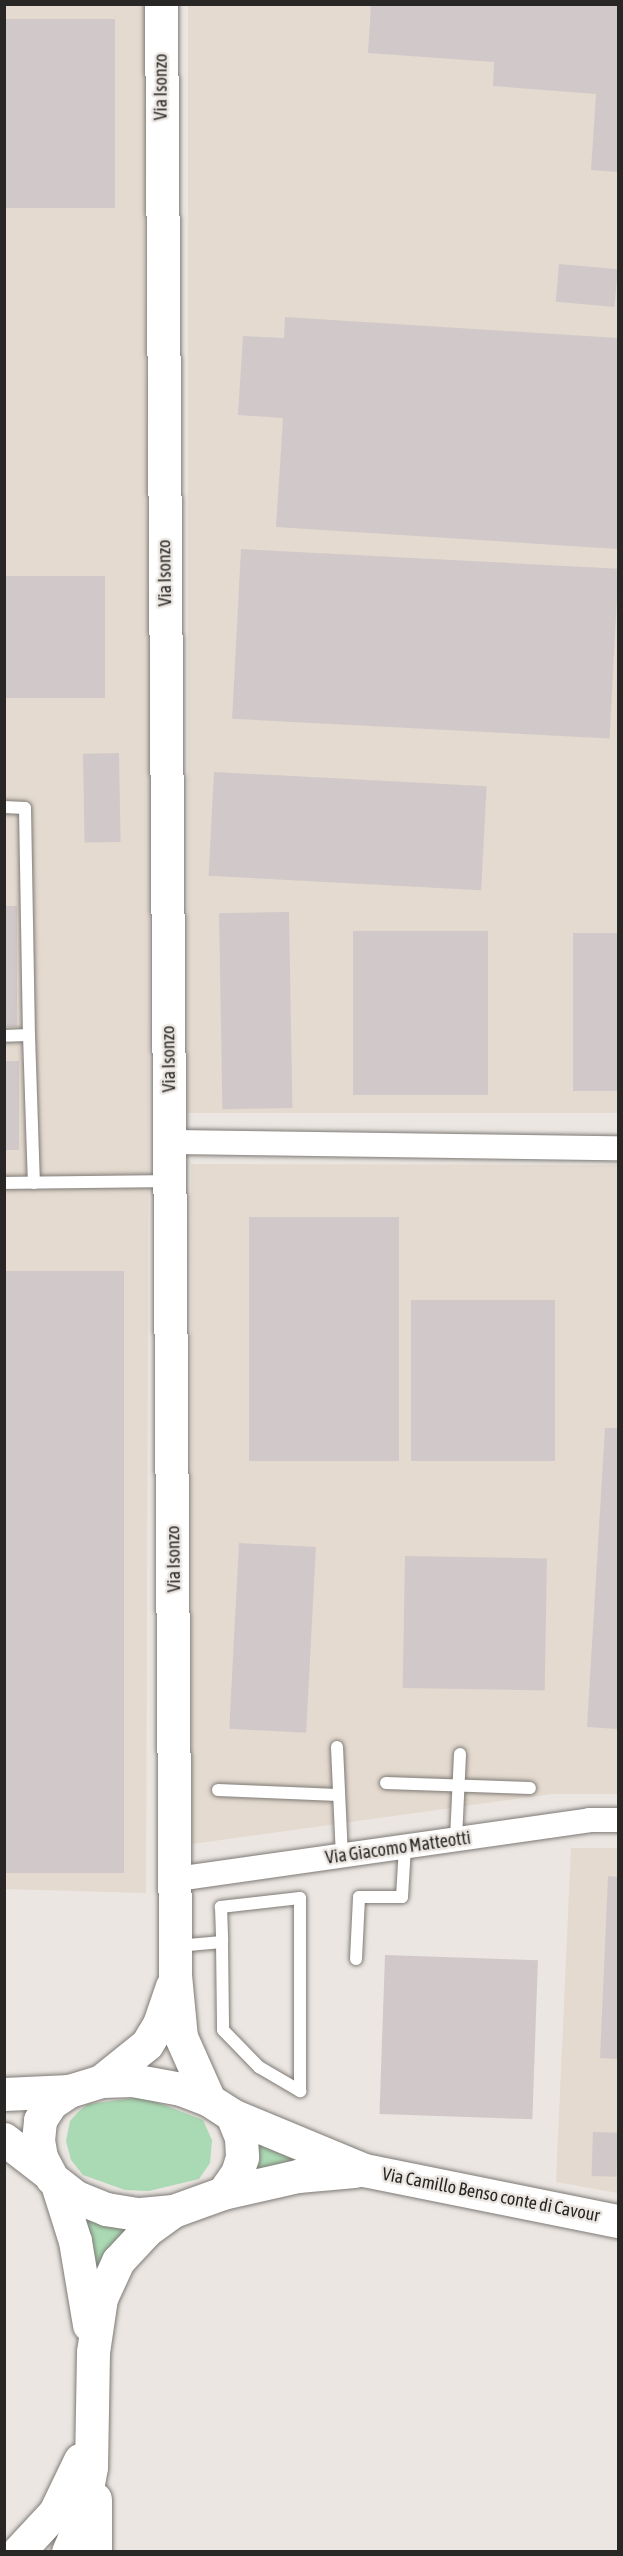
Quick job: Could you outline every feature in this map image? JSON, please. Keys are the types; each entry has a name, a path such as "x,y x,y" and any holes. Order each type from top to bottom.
{"main road":[{"name":"Via Isonzo","path":"160,4 176,1960 181,2037 220,2108"},
{"name":"Via Isonzo","path":"101,2081 147,2044 159,2024 176,1960"},
{"path":"4,2094 69,2091 101,2081 159,2083 220,2108 241,2137 242,2157 237,2173 223,2193 172,2211 137,2214 106,2209 53,2178 4,2139"},
{"path":"69,2091 51,2103 40,2120 38,2140 75,2241 93,2352"},
{"name":"Via Camillo Benso conte di Cavour","path":"220,2108 364,2170 618,2221"},
{"name":"Via Camillo Benso conte di Cavour","path":"223,2193 288,2177 364,2170"},
{"path":"95,2552 97,2528 91,2467 93,2352 101,2298 113,2269 139,2238 172,2211"},
{"path":"18,2552 55,2512 92,2428"},
{"path":"68,2552 81,2521 91,2467"}],"street":[{"path":"170,1142 618,1148"},
{"name":"Via Giacomo Matteotti","path":"177,1879 589,1820 618,1820"}],"lane":[{"path":"4,807 25,808 34,1183"},
{"path":"4,1036 29,1035"},
{"path":"4,1183 170,1181"},
{"path":"337,1747 342,1856"},
{"path":"456,1839 460,1754"},
{"path":"386,1783 530,1788"},
{"path":"218,1790 338,1795"},
{"path":"356,1959 359,1897 402,1897 405,1847"},
{"path":"300,1898 300,2091 259,2067 222,2030 222,1942 221,1907 300,1898"},
{"path":"176,1960 222,1942"}],"shaded area":[{"path":"5,5 148,5 144,258 150,704 146,1893 5,1889"},
{"path":"188,5 618,5 618,1113 188,1113"},
{"path":"191,1164 618,1165 618,1794 552,1794 192,1844"},
{"path":"571,1848 618,1848 618,2193 556,2182"}],"green space":[{"path":"143,2097 203,2120 212,2140 210,2163 199,2179 149,2191 125,2190 83,2175 71,2160 66,2141 70,2121 79,2111 88,2104"},
{"path":"258,2139 314,2159 257,2172 260,2158"},
{"path":"80,2213 131,2227 93,2273"}],"building":[{"path":"371,4 618,4 618,172 591,170 596,94 493,86 494,62 368,53"},
{"path":"4,19 115,19 115,208 4,208"},
{"path":"559,264 618,269 614,307 556,302"},
{"path":"285,317 618,338 618,549 276,527 283,418 238,415 243,336 284,338"},
{"path":"241,549 618,569 610,739 232,719"},
{"path":"4,576 105,576 105,698 4,698"},
{"path":"119,753 121,842 85,843 83,754"},
{"path":"214,772 487,786 481,890 209,876"},
{"path":"4,906 17,906 17,1027 4,1027"},
{"path":"289,912 292,1108 222,1109 219,913"},
{"path":"353,931 488,931 488,1095 353,1095"},
{"path":"573,933 618,933 618,1091 573,1091"},
{"path":"4,1061 19,1061 19,1150 4,1150"},
{"path":"249,1217 399,1217 399,1461 249,1461"},
{"path":"4,1271 124,1271 124,1873 4,1873"},
{"path":"411,1300 555,1300 555,1461 411,1461"},
{"path":"605,1428 618,1428 618,1729 587,1727"},
{"path":"239,1543 316,1547 306,1733 229,1729"},
{"path":"405,1556 547,1558 545,1690 403,1688"},
{"path":"608,1876 618,1877 618,2059 600,2058"},
{"path":"385,1955 538,1960 532,2119 379,2114"},
{"path":"593,2132 618,2133 616,2177 591,2176"}]}
